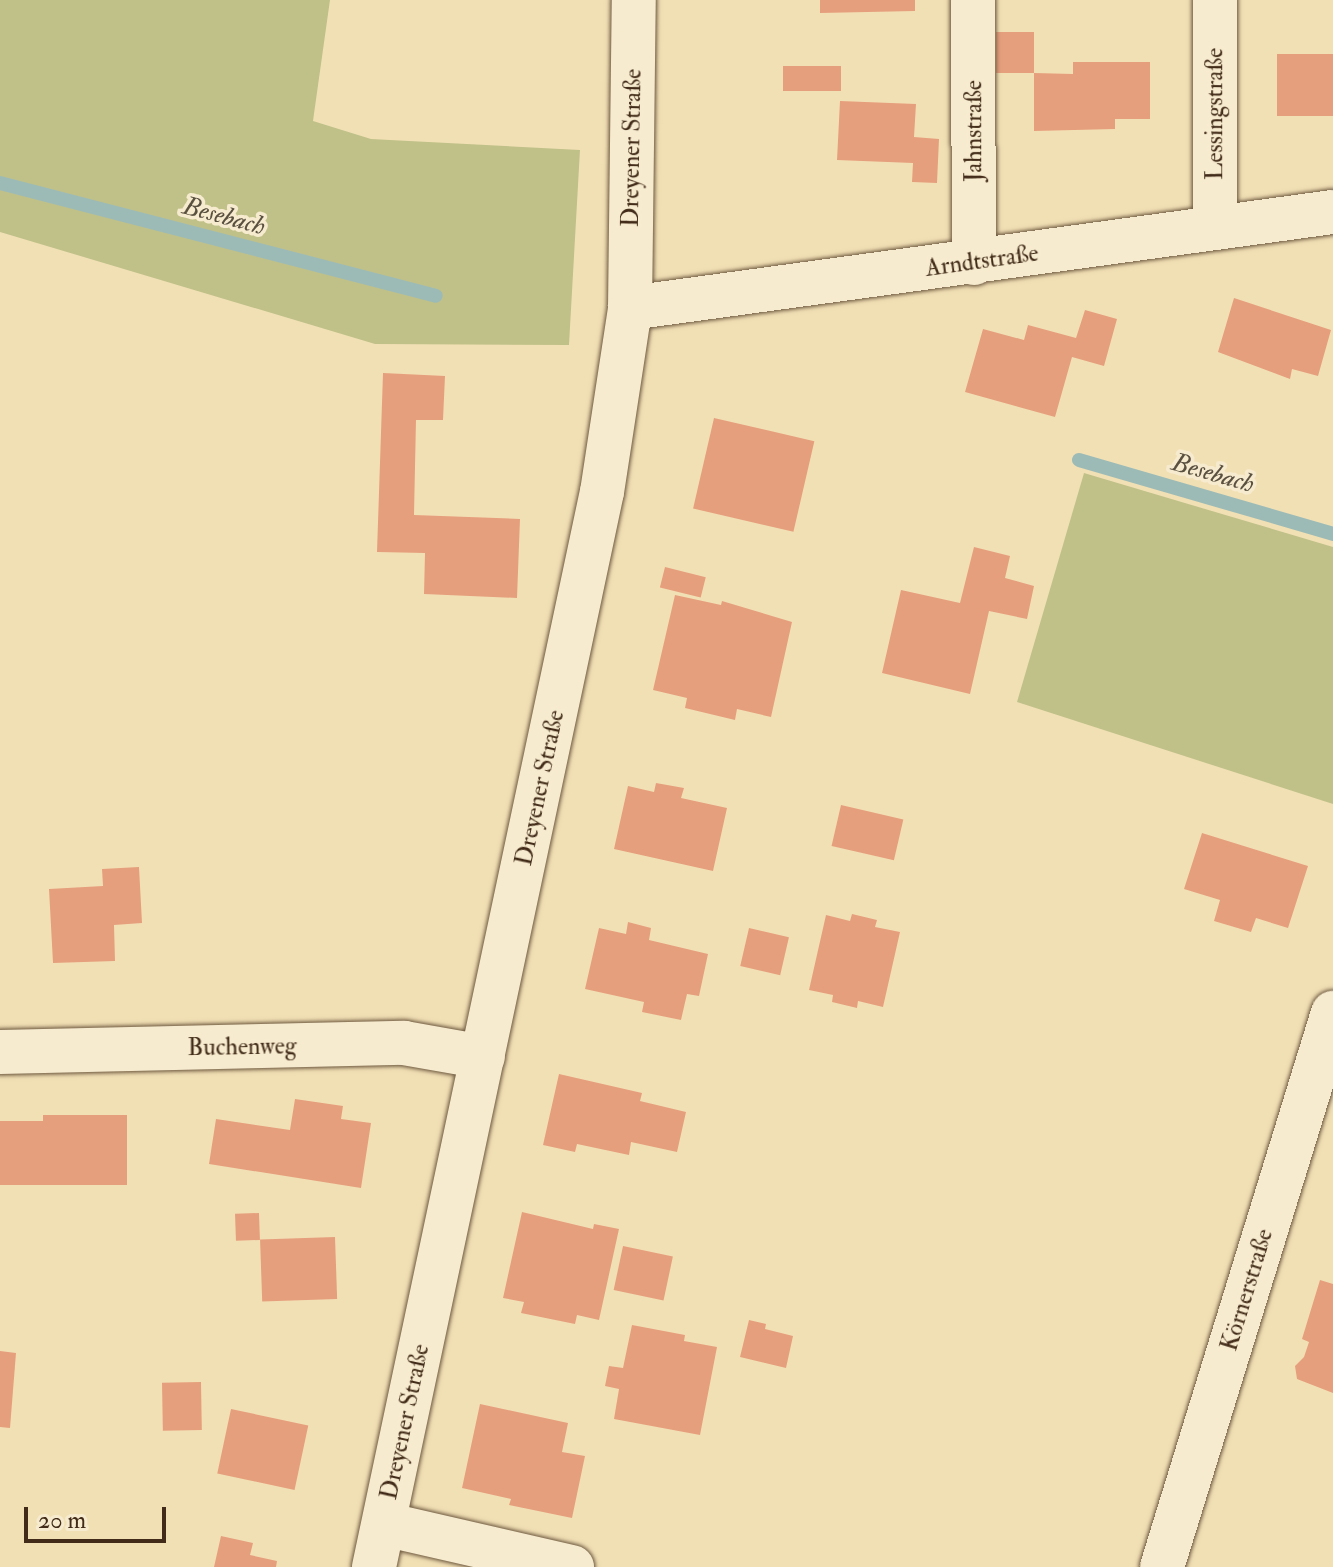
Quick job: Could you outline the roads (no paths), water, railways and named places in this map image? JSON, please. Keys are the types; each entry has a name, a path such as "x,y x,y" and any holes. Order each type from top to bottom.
{"street":[{"name":"Dreyener Straße","path":"374,1567 597,519 630,308 634,0"},
{"name":"Jahnstraße","path":"973,0 974,263"},
{"name":"Lessingstraße","path":"1215,0 1215,228"},
{"name":"Arndtstraße","path":"630,308 1333,212"},
{"name":"Körnerstraße","path":"1162,1567 1333,1013"},
{"name":"Buchenweg","path":"0,1052 404,1043 483,1057"},
{"path":"384,1524 572,1567"}],"waterway":[{"name":"Besebach","path":"0,183 436,296"},
{"name":"Besebach","path":"1079,460 1333,534"}]}
